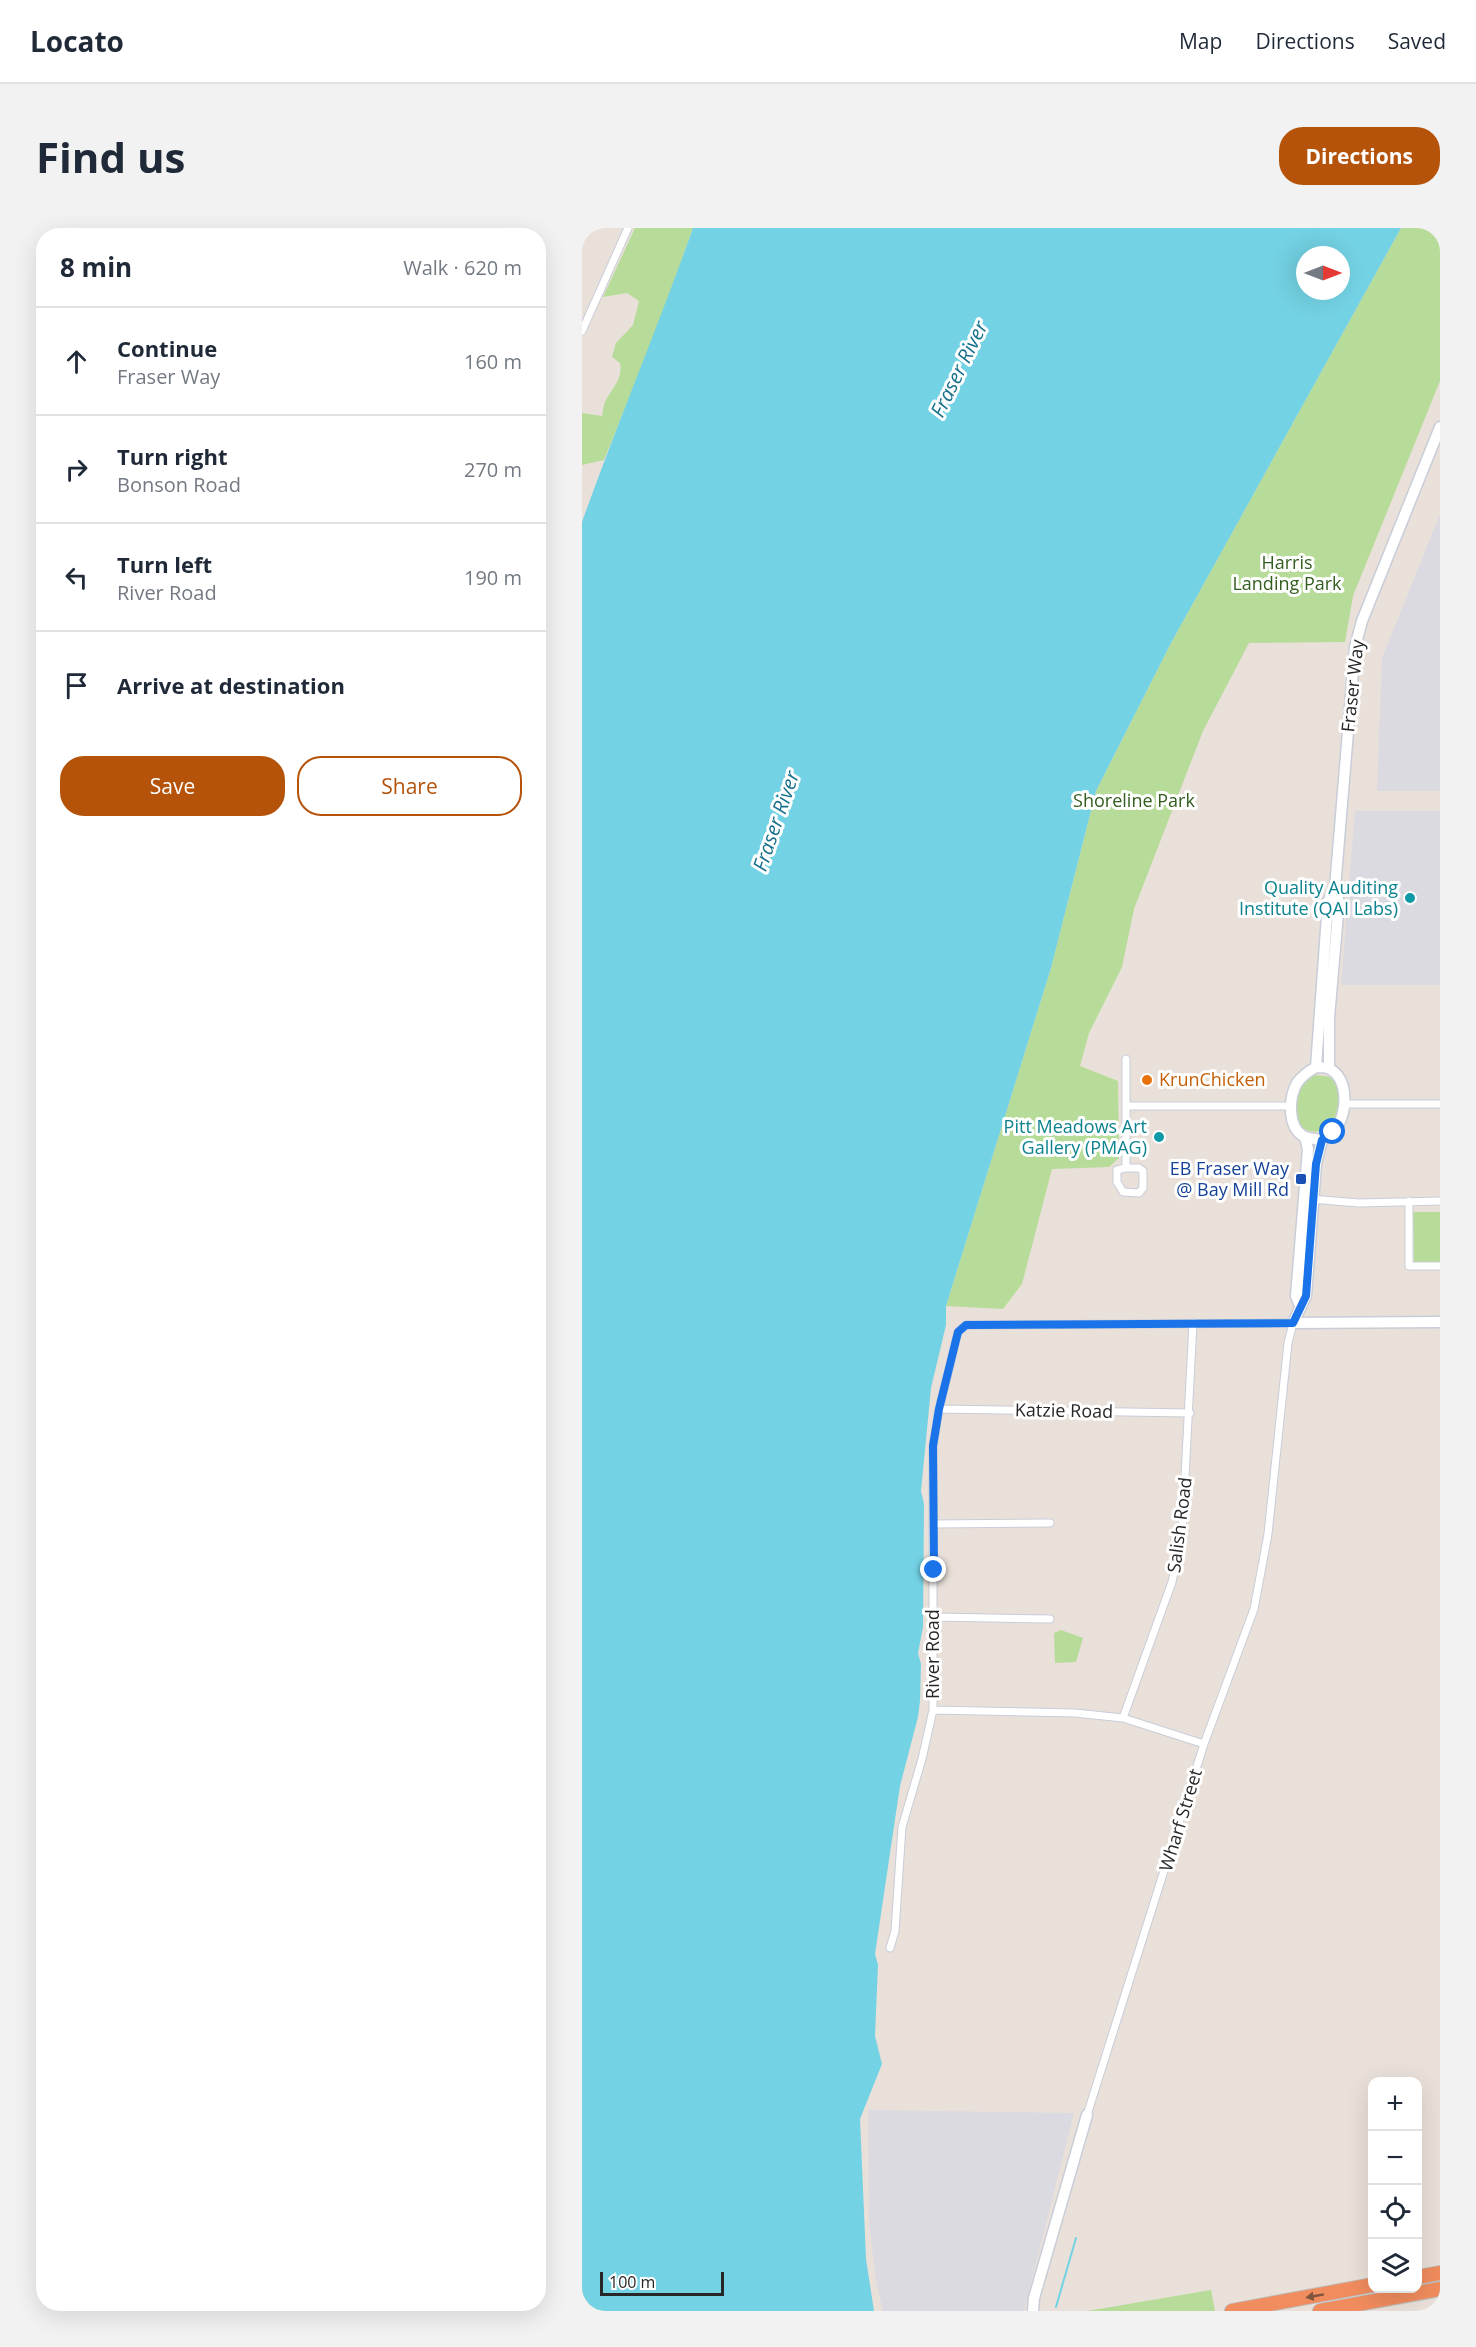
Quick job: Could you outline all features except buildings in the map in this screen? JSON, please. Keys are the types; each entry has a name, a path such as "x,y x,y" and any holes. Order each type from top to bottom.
{"highway":[{"path":"1422,2276 1440,2273"},
{"path":"1232,2311 1368,2286"},
{"path":"1320,2311 1440,2289"}],"street":[{"path":"582,331 628,228"},
{"name":"Fraser Way","path":"1329,1068 1329,1018 1339,902 1335,888 1358,635 1440,427"},
{"name":"Fraser Way","path":"1316,1067 1328,902 1335,888"},
{"path":"1126,1059 1126,1168"},
{"path":"1293,1323 1300,1306 1296,1296 1316,1164 1322,1140 1339,1124 1344,1104 1342,1082 1329,1068 1316,1067 1296,1084 1292,1106 1294,1125 1305,1137 1308,1149 1309,1199"},
{"path":"1344,1104 1440,1104"},
{"path":"1126,1106 1292,1106"},
{"path":"1305,1137 1322,1140"},
{"path":"1126,1168 1139,1168 1143,1172 1143,1188 1138,1192 1123,1192 1117,1182 1117,1170 1126,1168"},
{"path":"1309,1199 1359,1203 1440,1201"},
{"path":"1409,1201 1409,1266 1440,1266"},
{"path":"1193,1323 1440,1322"},
{"name":"River Road","path":"890,1948 896,1932 902,1827 922,1759 933,1710 933,1458 939,1409 958,1332 966,1325 1193,1323"},
{"name":"Salish Road","path":"1123,1718 1172,1582 1184,1514 1193,1323"},
{"name":"Wharf Street","path":"1033,2311 1034,2298 1087,2115 1204,1744 1254,1609 1262,1574 1288,1343 1293,1323"},
{"name":"Katzie Road","path":"939,1409 1190,1413"},
{"path":"934,1524 1050,1523"},
{"path":"934,1617 1050,1618"},
{"path":"933,1710 1075,1713 1123,1718 1204,1744"}],"shaded area":[{"path":"1440,514 1440,791 1377,791 1382,658"},
{"path":"1355,811 1440,811 1440,985 1341,985"},
{"path":"868,2110 1074,2113 1024,2311 883,2311 876,2281 869,2223"}],"green space":[{"path":"635,228 693,228 660,322 604,460 582,465 582,413 602,416 605,402 616,384 621,369 620,363 612,357 616,343 633,325 639,301 627,293 603,297"},
{"path":"1401,228 1440,228 1440,381 1353,596 1345,642 1249,643 1203,731 1134,909 1122,967 1089,1033 1080,1066 1118,1081 1119,1158 1109,1167 1052,1169 1022,1284 1003,1309 946,1306 1051,968 1096,791 1171,643"},
{"path":"1314,1075 1327,1076 1335,1081 1339,1093 1338,1109 1329,1129 1315,1132 1305,1129 1298,1122 1295,1112 1299,1090 1305,1081"},
{"path":"1413,1212 1440,1212 1440,1262 1414,1262"},
{"path":"1061,1630 1083,1638 1076,1662 1055,1663 1054,1633"},
{"path":"1211,2290 1215,2311 1087,2311"}],"water":[{"name":"Fraser River","path":"693,228 1401,228 1171,643 1096,791 1051,968 946,1306 946,1325 931,1388 921,1491 924,1504 923,1627 918,1653 921,1664 920,1701 900,1786 875,1954 878,1965 875,2036 882,2064 860,2119 866,2259 874,2311 582,2311 582,522"}],"waterway":[{"path":"1056,2307 1076,2238"}],"place":[{"name":"Quality Auditing Institute (QAI Labs)","path":"1410,898"},
{"name":"KrunChicken","path":"1147,1080"},
{"name":"Pitt Meadows Art Gallery (PMAG)","path":"1159,1137"},
{"name":"EB Fraser Way @ Bay Mill Rd","path":"1301,1179"}],"route":[{"path":"934,1570 933,1446 939,1409 958,1332 966,1325 1293,1323 1306,1296 1316,1164 1322,1140 1333,1132"}],"park label":[{"name":"Harris Landing Park","path":"1287,573"},
{"name":"Shoreline Park","path":"1134,801"}]}
